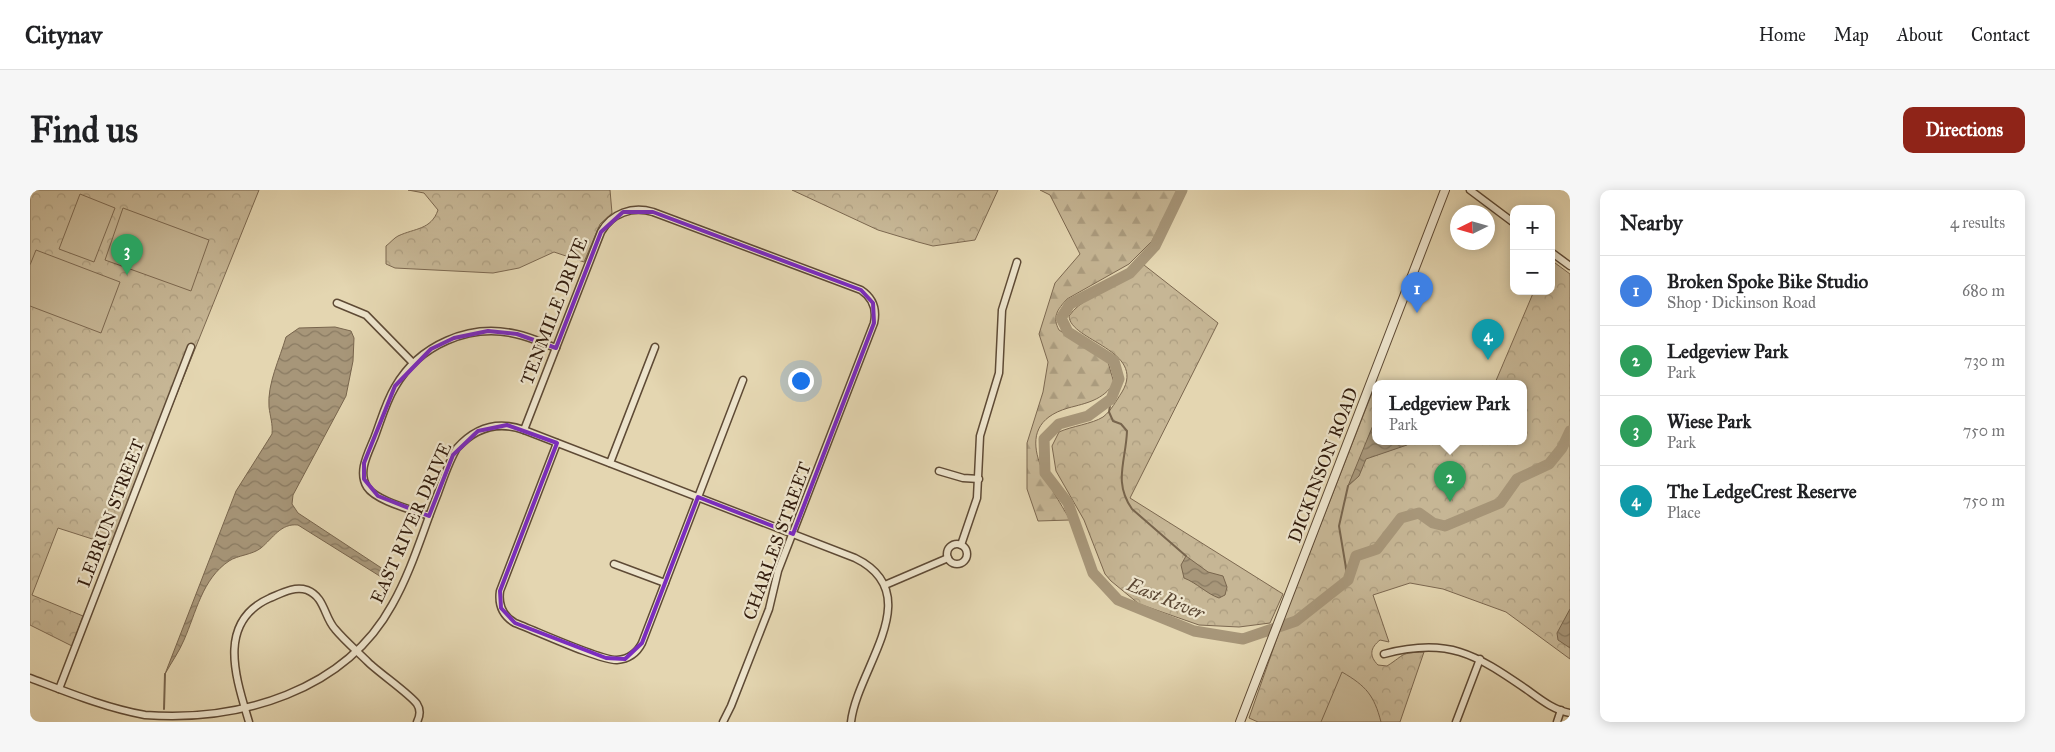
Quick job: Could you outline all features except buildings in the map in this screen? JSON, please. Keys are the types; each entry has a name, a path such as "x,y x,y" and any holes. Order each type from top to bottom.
{"street":[{"name":"DICKINSON ROAD","path":"1240,722 1445,190"},
{"path":"1470,190 1510,221"},
{"name":"CHARLES STREET","path":"623,212 648,211 861,290 871,300 875,318 775,580 769,608 723,722"},
{"name":"TENMILE DRIVE","path":"524,430 601,232 614,217 623,212"},
{"path":"1555,255 1570,266"},
{"path":"961,545 972,514 979,479 980,436 998,373 1002,310 1016,262"},
{"path":"337,303 366,316 413,363"},
{"path":"429,516 378,496 369,489 363,473 364,463 390,397 403,375 413,363 441,343 480,332 517,334 556,348"},
{"path":"610,463 655,347"},
{"name":"LEBRUN STREET","path":"59,689 191,348"},
{"path":"557,442 500,591 501,608 514,623 606,658 625,659 640,646 743,380"},
{"name":"EAST RIVER DRIVE","path":"30,678 111,707 165,717 206,718 246,712 286,699 315,685 358,652 392,605 453,455 463,441 478,430 488,427 506,426 524,430 557,442 868,564 880,576 885,585 889,597 889,614 854,705 851,722"},
{"path":"939,471 963,478 979,479"},
{"path":"953,545 961,545 967,555 964,562 959,564 952,563 948,558 948,550 953,545"},
{"path":"885,585 948,558"},
{"path":"614,564 665,583"},
{"path":"250,722 235,663 234,644 242,620 261,602 291,590 307,590 321,602 334,629 416,703 420,711 417,722"},
{"path":"1384,654 1408,648 1435,648 1468,653 1552,707 1570,713"},
{"path":"1456,722 1480,659"},
{"path":"1557,722 1561,710"}],"highlighted area":[{"path":"623,212 653,212 861,290 873,303 874,323 793,534 698,497 642,643 625,659 606,658 515,623 501,608 500,591 557,443 507,425 478,431 453,455 429,516 378,496 364,479 364,463 395,386 431,349 454,338 488,331 517,334 556,348 601,232"}],"green space":[{"path":"30,190 259,190 166,421 160,418 111,545 58,528 32,595 83,616 72,646 30,625"},
{"path":"408,190 610,190 612,213 600,224 584,262 554,252 519,268 493,273 395,268 386,264 386,246 398,236 427,225 435,217 438,210 424,193"},
{"path":"792,190 998,190 975,240 933,246 878,230"},
{"path":"1040,190 1178,190 1152,241 1129,264 1067,299 1056,317 1059,330 1108,362 1114,383 1100,397 1049,417 1039,429 1036,443 1038,459 1053,491 1070,520 1038,521 1027,489 1027,443 1043,392 1048,362 1039,334 1055,283 1080,254 1050,195"},
{"path":"80,194 115,208 94,262 59,249"},
{"path":"123,208 209,240 191,291 105,260"},
{"path":"36,250 120,282 101,333 30,306 30,265"},
{"path":"1555,263 1570,274 1570,659 1506,612 1443,589 1410,583 1373,595 1389,642 1380,640 1374,646 1372,655 1378,665 1387,666 1406,654 1424,652 1400,722 1258,722 1249,718 1283,621 1372,393 1372,445 1527,445 1527,380 1496,380 1532,295 1555,295"},
{"path":"1144,265 1218,323 1130,498 1283,594 1270,623 1239,627 1199,625 1139,604 1105,574 1084,520 1056,471 1052,446 1059,432 1103,417 1111,409 1122,392 1127,378 1124,366 1116,356 1081,333 1073,325 1069,316 1084,302 1122,281"},
{"path":"1342,672 1368,692 1381,722 1321,722"}],"water":[{"path":"335,327 351,331 354,338 353,361 346,396 293,495 292,504 298,513 392,576 390,580 386,580 298,525 287,526 261,548 229,561 212,577 201,597 182,644 165,674 236,491 272,434 269,407 270,389 286,337 299,328"},
{"path":"1372,428 1372,445 1407,445 1366,459 1359,476 1348,486"},
{"path":"1186,556 1208,572 1223,576 1227,587 1225,595 1219,598 1184,578 1181,565"},
{"path":"1570,609 1570,648 1558,640 1557,633"}],"waterway":[{"name":"East River","path":"1182,190 1155,246 1130,273 1070,304 1061,318 1068,332 1114,361 1119,379 1111,399 1088,416 1059,424 1044,439 1045,473 1068,503 1093,573 1118,600 1194,631 1243,639 1296,621 1348,580 1356,556 1377,549 1401,518 1419,513 1433,523 1445,526 1500,503 1517,479 1549,464 1562,448 1570,431"},
{"path":"1111,399 1109,412 1113,421 1121,424 1127,431 1122,471 1123,490 1126,499 1132,509 1186,556"},
{"path":"1348,486 1339,526 1348,580"},
{"path":"164,709 165,674"}],"place":[{"name":"Wiese Park","path":"127,275"},
{"name":"Broken Spoke Bike Studio","path":"1417,313"},
{"name":"The LedgeCrest Reserve","path":"1488,360"},
{"name":"Ledgeview Park","path":"1450,502"}]}
